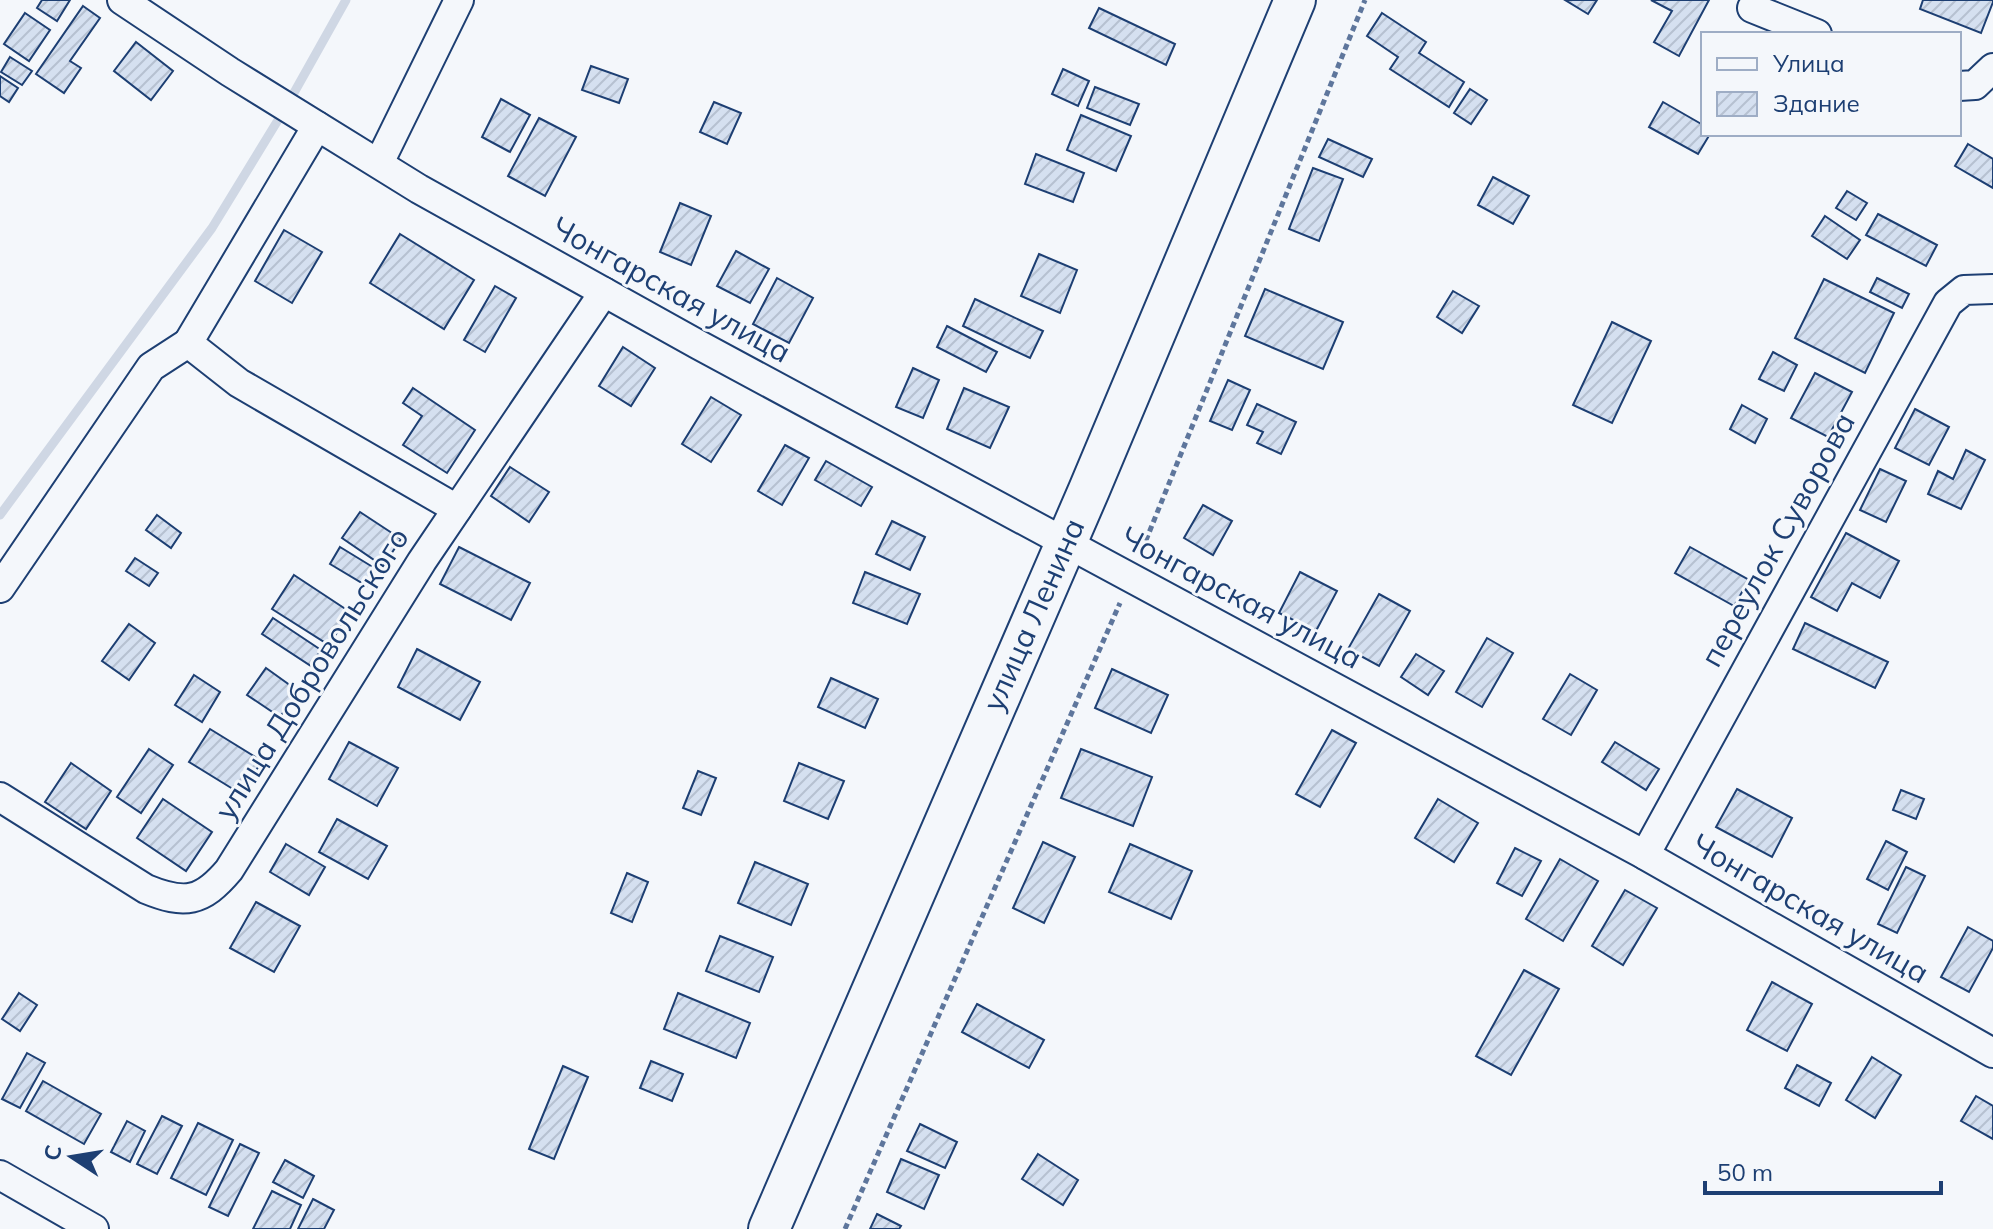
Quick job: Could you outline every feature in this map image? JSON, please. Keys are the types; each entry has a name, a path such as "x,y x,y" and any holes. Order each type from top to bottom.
{"street":[{"name":"Чонгарская улица","path":"122,0 324,130 604,292 1645,855 1993,1053"},
{"path":"379,163 459,0"},
{"name":"улица Ленина","path":"769,1229 1295,0"},
{"path":"1752,8 1812,32"},
{"path":"1961,86 1975,85 1993,68"},
{"path":"0,588 151,367 188,343 324,130"},
{"name":"переулок Суворова","path":"1645,855 1948,303 1964,290 1993,289"},
{"name":"улица Добровольского","path":"0,797 146,889 165,897 189,898 211,892 229,870 457,509 604,292"},
{"path":"188,343 239,383 457,509"},
{"path":"0,1175 94,1229"}],"path":[{"path":"845,1229 1131,577 1365,0"}],"building":[{"path":"42,0 70,0 57,21 37,8"},
{"path":"1565,0 1597,0 1588,14"},
{"path":"1651,0 1709,0 1679,56 1654,42 1672,11"},
{"path":"1923,0 1993,2 1981,33 1920,9"},
{"path":"83,6 100,18 70,61 81,68 64,93 36,74"},
{"path":"1099,8 1175,44 1166,65 1089,28"},
{"path":"25,13 50,30 29,61 4,44"},
{"path":"1382,13 1426,42 1419,53 1464,82 1449,107 1390,69 1398,57 1367,36"},
{"path":"136,42 173,71 151,100 114,71"},
{"path":"10,57 32,71 22,85 1,72"},
{"path":"591,66 628,79 619,103 582,90"},
{"path":"1063,69 1089,81 1078,106 1052,94"},
{"path":"0,76 18,88 9,102 0,96"},
{"path":"1095,87 1139,104 1130,125 1087,108"},
{"path":"1470,89 1487,100 1471,124 1454,113"},
{"path":"501,99 530,115 510,152 482,137"},
{"path":"714,102 741,113 727,144 700,132"},
{"path":"1663,102 1701,124 1701,136 1709,136 1698,154 1649,127"},
{"path":"1081,115 1131,136 1116,171 1067,150"},
{"path":"539,118 576,137 545,196 508,176"},
{"path":"1328,139 1372,159 1363,177 1319,157"},
{"path":"1968,144 1993,159 1993,188 1955,166"},
{"path":"1036,154 1084,173 1073,202 1025,184"},
{"path":"1313,168 1343,179 1319,241 1289,229"},
{"path":"1493,177 1529,196 1513,224 1478,205"},
{"path":"1847,191 1867,203 1856,220 1836,208"},
{"path":"680,203 711,216 691,265 660,252"},
{"path":"1878,214 1937,245 1926,266 1866,235"},
{"path":"1825,216 1860,240 1847,259 1812,236"},
{"path":"284,230 322,252 292,303 255,281"},
{"path":"400,234 474,280 444,329 370,283"},
{"path":"736,251 769,269 750,303 717,286"},
{"path":"1039,254 1077,270 1060,313 1021,296"},
{"path":"777,278 813,298 789,343 753,324"},
{"path":"1877,278 1909,294 1902,308 1870,292"},
{"path":"1824,279 1894,313 1865,373 1795,338"},
{"path":"495,286 516,298 485,352 464,340"},
{"path":"1265,289 1343,322 1323,369 1245,336"},
{"path":"1453,291 1479,306 1462,333 1437,317"},
{"path":"975,299 1043,331 1030,358 963,326"},
{"path":"1612,322 1651,341 1612,423 1573,405"},
{"path":"947,326 997,352 986,372 937,347"},
{"path":"623,347 655,368 631,406 599,386"},
{"path":"1773,352 1797,365 1784,391 1759,379"},
{"path":"913,368 939,380 923,418 896,407"},
{"path":"1815,373 1852,392 1828,437 1791,418"},
{"path":"1228,380 1250,390 1232,430 1210,421"},
{"path":"413,388 475,430 447,473 403,445 422,416 403,403"},
{"path":"964,388 1009,407 990,448 947,429"},
{"path":"711,397 741,415 711,462 682,444"},
{"path":"1257,404 1296,422 1281,454 1257,443 1263,432 1247,425"},
{"path":"1742,405 1767,419 1755,443 1730,429"},
{"path":"1915,409 1949,427 1929,465 1895,448"},
{"path":"785,445 809,458 782,505 758,491"},
{"path":"1966,450 1985,460 1961,509 1928,494 1938,471 1953,479"},
{"path":"826,461 872,487 861,506 815,480"},
{"path":"510,467 549,492 529,522 491,496"},
{"path":"1880,469 1906,481 1886,522 1860,510"},
{"path":"1203,505 1232,521 1213,555 1184,538"},
{"path":"360,512 401,539 383,566 342,538"},
{"path":"157,515 181,533 171,548 146,530"},
{"path":"892,521 925,537 910,570 876,554"},
{"path":"1846,533 1899,561 1880,598 1852,583 1837,611 1811,597"},
{"path":"340,547 376,569 367,586 330,564"},
{"path":"459,547 530,583 511,620 440,584"},
{"path":"1690,547 1749,580 1734,606 1675,573"},
{"path":"135,558 158,573 149,586 126,571"},
{"path":"865,572 920,594 907,624 853,603"},
{"path":"1300,572 1337,591 1316,631 1279,613"},
{"path":"294,575 350,612 329,645 272,609"},
{"path":"1379,594 1410,611 1379,666 1348,649"},
{"path":"273,618 321,650 311,666 262,634"},
{"path":"1805,623 1888,662 1875,688 1793,649"},
{"path":"129,624 155,643 129,680 102,661"},
{"path":"1487,638 1513,653 1482,707 1456,692"},
{"path":"417,649 480,682 460,720 398,687"},
{"path":"1416,654 1444,671 1428,695 1401,677"},
{"path":"266,668 298,691 280,717 247,695"},
{"path":"1112,669 1168,695 1151,733 1095,708"},
{"path":"1570,674 1597,690 1571,735 1543,719"},
{"path":"194,675 220,692 202,722 175,705"},
{"path":"831,678 878,699 865,728 818,707"},
{"path":"210,729 262,761 241,794 189,762"},
{"path":"1332,730 1356,743 1320,807 1296,794"},
{"path":"349,742 398,768 377,806 329,779"},
{"path":"1615,742 1659,769 1646,790 1602,762"},
{"path":"149,749 173,765 141,813 117,797"},
{"path":"1081,749 1152,777 1133,826 1061,798"},
{"path":"71,763 111,791 86,829 45,802"},
{"path":"799,763 844,781 828,819 784,801"},
{"path":"698,771 716,778 701,815 683,808"},
{"path":"1737,789 1792,818 1772,857 1716,827"},
{"path":"1901,790 1924,799 1916,819 1893,810"},
{"path":"163,799 212,832 186,871 137,838"},
{"path":"1438,799 1478,823 1454,862 1415,838"},
{"path":"337,819 387,846 368,879 319,852"},
{"path":"1886,841 1907,852 1888,890 1867,879"},
{"path":"1043,842 1075,857 1044,923 1013,908"},
{"path":"286,844 325,867 309,895 270,872"},
{"path":"1130,844 1192,871 1171,919 1109,892"},
{"path":"1515,848 1541,861 1522,896 1497,883"},
{"path":"1560,859 1598,881 1563,941 1526,919"},
{"path":"755,862 808,884 791,925 738,903"},
{"path":"1906,867 1925,876 1897,933 1878,924"},
{"path":"627,873 648,882 632,922 611,913"},
{"path":"1625,890 1657,908 1623,965 1592,946"},
{"path":"256,902 300,926 274,972 230,948"},
{"path":"1968,927 1993,941 1993,948 1969,992 1941,977"},
{"path":"720,936 773,957 759,992 706,971"},
{"path":"1524,970 1559,989 1511,1075 1476,1056"},
{"path":"1772,982 1812,1004 1787,1051 1747,1030"},
{"path":"19,993 37,1005 20,1031 2,1019"},
{"path":"678,993 750,1023 736,1058 664,1029"},
{"path":"977,1004 1044,1040 1029,1068 962,1032"},
{"path":"27,1053 45,1063 20,1108 2,1099"},
{"path":"1872,1057 1901,1075 1875,1118 1846,1100"},
{"path":"651,1061 683,1074 672,1101 640,1088"},
{"path":"1797,1065 1831,1083 1819,1106 1785,1088"},
{"path":"563,1066 588,1077 554,1159 529,1149"},
{"path":"43,1081 101,1114 84,1144 26,1111"},
{"path":"1976,1096 1993,1106 1993,1139 1961,1121"},
{"path":"162,1116 182,1126 157,1174 137,1164"},
{"path":"127,1121 145,1131 130,1162 111,1152"},
{"path":"198,1123 233,1140 206,1195 171,1178"},
{"path":"920,1124 957,1142 945,1168 907,1151"},
{"path":"240,1144 259,1153 228,1216 209,1207"},
{"path":"1038,1154 1078,1180 1063,1205 1022,1179"},
{"path":"901,1159 939,1175 924,1209 887,1192"},
{"path":"285,1160 314,1176 303,1198 273,1182"},
{"path":"272,1191 301,1205 290,1229 253,1229"},
{"path":"313,1199 334,1210 324,1229 298,1229"},
{"path":"877,1214 901,1226 899,1229 870,1229"}],"waterway":[{"path":"0,515 212,228 286,107 346,0"}]}
